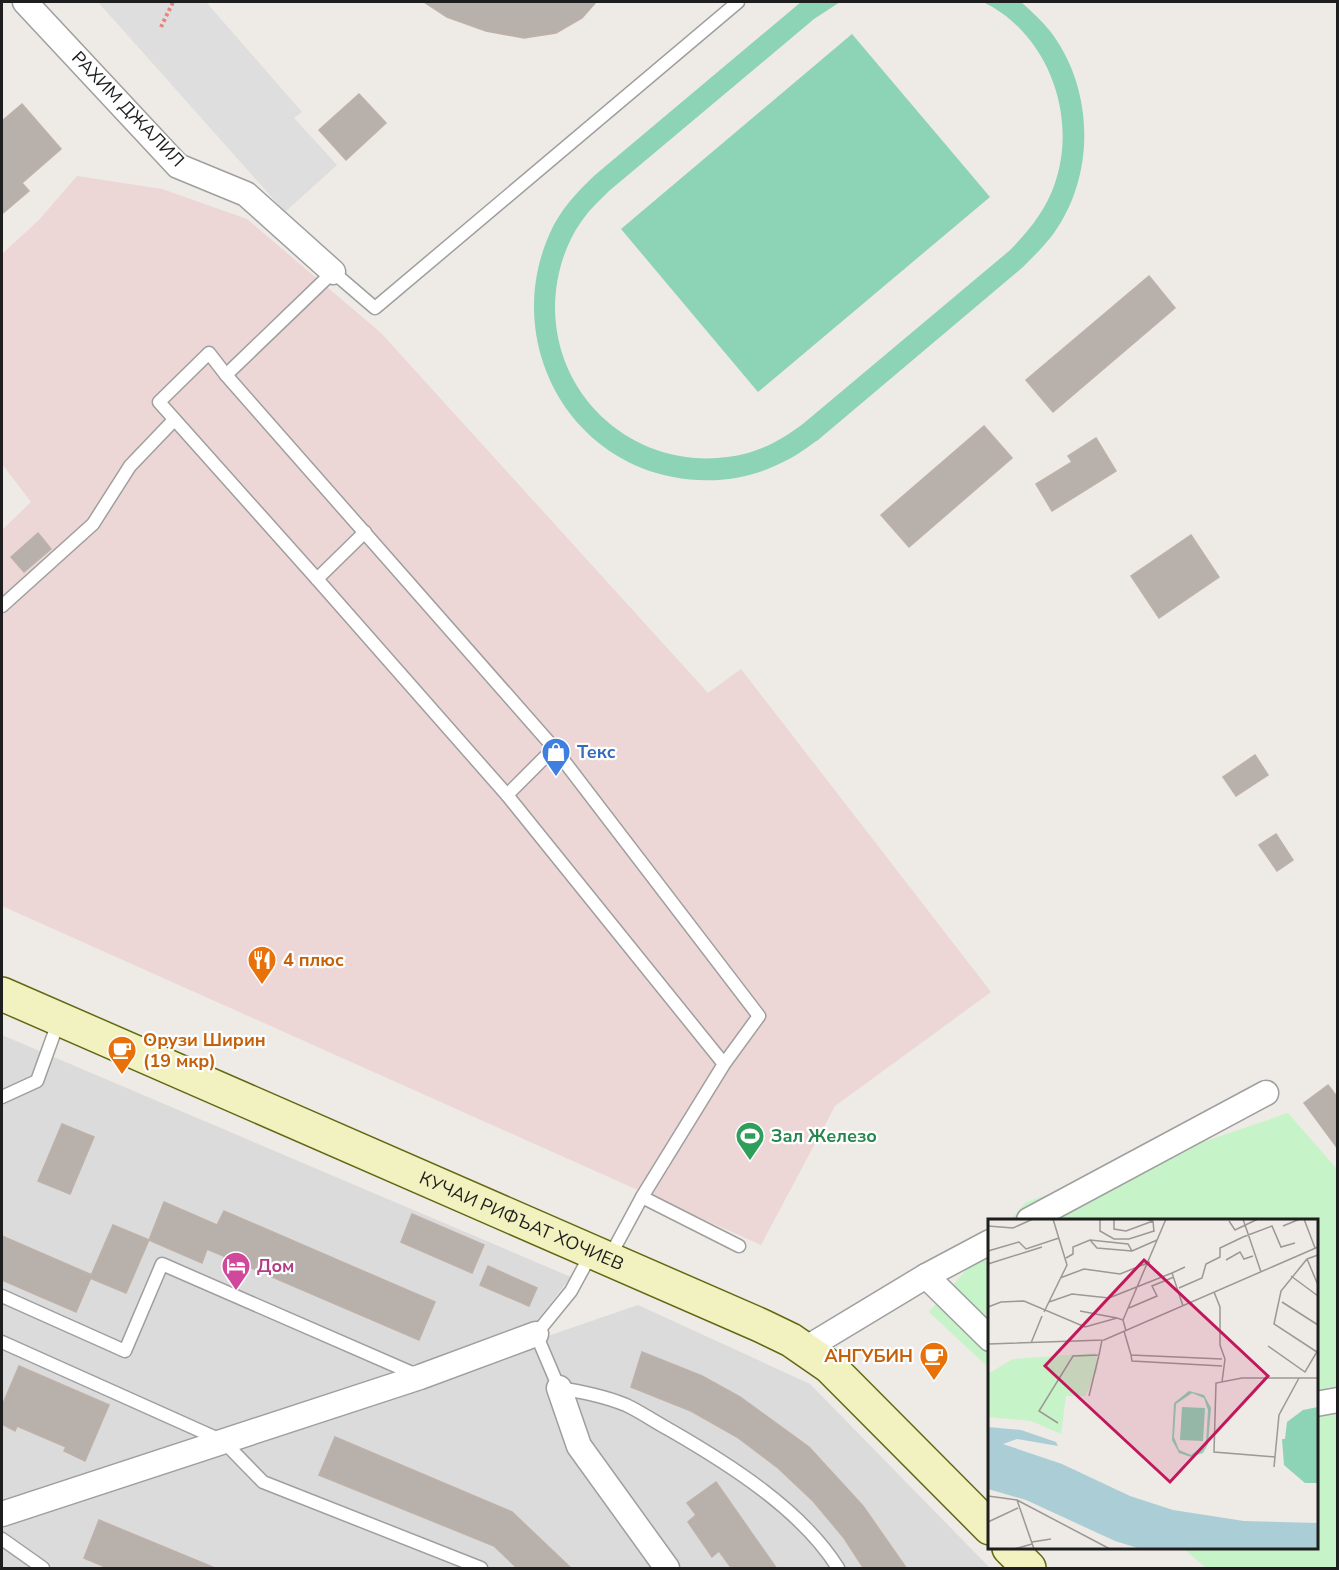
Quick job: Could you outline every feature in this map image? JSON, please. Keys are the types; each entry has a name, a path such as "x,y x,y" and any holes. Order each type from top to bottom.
{"main road":[{"name":"КУЧАИ РИФЪАТ ХОЧИЕВ","path":"2,993 791,1340 830,1367 988,1526"},
{"path":"1010,1549 1029,1569"}],"street":[{"name":"РАХИМ ДЖАЛИЛ","path":"25,2 178,166 246,194 333,272"},
{"path":"1033,1219 1266,1093"},
{"path":"805,1349 926,1276 988,1243"},
{"path":"926,1276 988,1337"},
{"path":"2,1514 420,1377 536,1334"},
{"path":"559,1388 579,1446 667,1569"},
{"path":"1318,1404 1338,1400"}],"lane":[{"path":"226,375 333,272 375,308 738,2"},
{"path":"724,1064 507,795 159,402 209,353 554,748 759,1016 724,1064 642,1197 601,1255 536,1334 559,1388 603,1397 628,1406 687,1440 758,1486 799,1519 827,1550 838,1569"},
{"path":"2,606 93,524 130,466 174,420"},
{"path":"317,579 365,532"},
{"path":"507,795 554,748"},
{"path":"2,1098 37,1081 60,1019"},
{"path":"642,1197 739,1246"},
{"path":"2,1296 124,1351 162,1264 420,1377"},
{"path":"2,1342 223,1441 263,1482 482,1569"},
{"path":"2,1539 43,1569"}],"path":[{"path":"161,27 173,2"}],"shaded area":[{"path":"98,2 206,2 302,112 294,118 337,165 285,212"},
{"path":"77,176 162,189 247,219 381,333 708,693 741,669 991,992 835,1106 761,1245 2,906 2,530 31,502 2,464 2,254 39,220"},
{"path":"2,1035 571,1277 532,1327 2,1506"},
{"path":"638,1305 810,1384 990,1568 2,1568 2,1524"}],"green space":[{"path":"801,2 840,2 814,19 609,191 584,218 570,241 559,274 555,297 560,344 572,377 591,405 616,428 645,445 677,456 712,458 756,451 784,437 804,423 1009,251 1023,236 1042,211 1055,183 1061,157 1063,131 1059,104 1052,79 1040,55 1025,34 1006,16 983,2 1021,2 1040,19 1065,54 1082,104 1083,158 1077,185 1068,210 1054,233 1023,267 818,440 789,459 754,474 713,480 673,477 634,464 600,444 573,417 552,385 539,349 534,311 537,272 554,225 582,188"},
{"path":"852,34 990,197 758,392 621,229"},
{"path":"1288,1113 1337,1169 1337,1568 1206,1568 1184,1549 1318,1549 1318,1219 1011,1219 1026,1202"},
{"path":"988,1245 988,1367 929,1312"}],"building":[{"path":"424,2 596,2 582,18 556,33 524,38 486,31 447,17"},
{"path":"359,94 386,123 346,160 319,130"},
{"path":"22,104 61,149 22,183 29,191 2,214 2,121"},
{"path":"1149,276 1175,308 1053,412 1026,380"},
{"path":"984,426 1012,458 909,547 881,515"},
{"path":"1096,438 1116,471 1052,511 1036,484 1072,462 1068,456"},
{"path":"38,533 51,549 24,572 11,557"},
{"path":"1191,535 1219,577 1159,618 1131,576"},
{"path":"1255,755 1268,775 1236,796 1223,777"},
{"path":"1276,834 1293,860 1277,871 1259,845"},
{"path":"1328,1085 1338,1098 1338,1149 1304,1103"},
{"path":"62,1124 94,1137 70,1194 38,1181"},
{"path":"164,1202 217,1225 224,1211 435,1302 419,1340 207,1249 202,1263 149,1240"},
{"path":"412,1214 484,1245 472,1273 401,1242"},
{"path":"113,1225 149,1240 126,1293 90,1278"},
{"path":"2,1236 92,1275 76,1312 2,1280"},
{"path":"488,1266 537,1288 529,1306 480,1285"},
{"path":"642,1352 702,1376 740,1397 809,1447 863,1506 907,1569 864,1569 844,1538 813,1501 778,1468 737,1437 691,1411 631,1387"},
{"path":"19,1366 109,1405 85,1461 64,1451 66,1447 17,1426 15,1431 2,1424 2,1406"},
{"path":"335,1437 512,1512 572,1569 518,1569 494,1546 319,1475"},
{"path":"716,1482 777,1569 732,1569 719,1551 712,1557 688,1522 696,1515 687,1503"},
{"path":"99,1520 215,1569 110,1569 84,1558"}],"place":[{"name":"Текс","path":"556,778"},
{"name":"4 плюс","path":"262,986"},
{"name":"Орузи Ширин (19 мкр)","path":"122,1076"},
{"name":"Зал Железо","path":"750,1162"},
{"name":"Дом","path":"236,1292"},
{"name":"АНГУБИН","path":"934,1382"}]}
